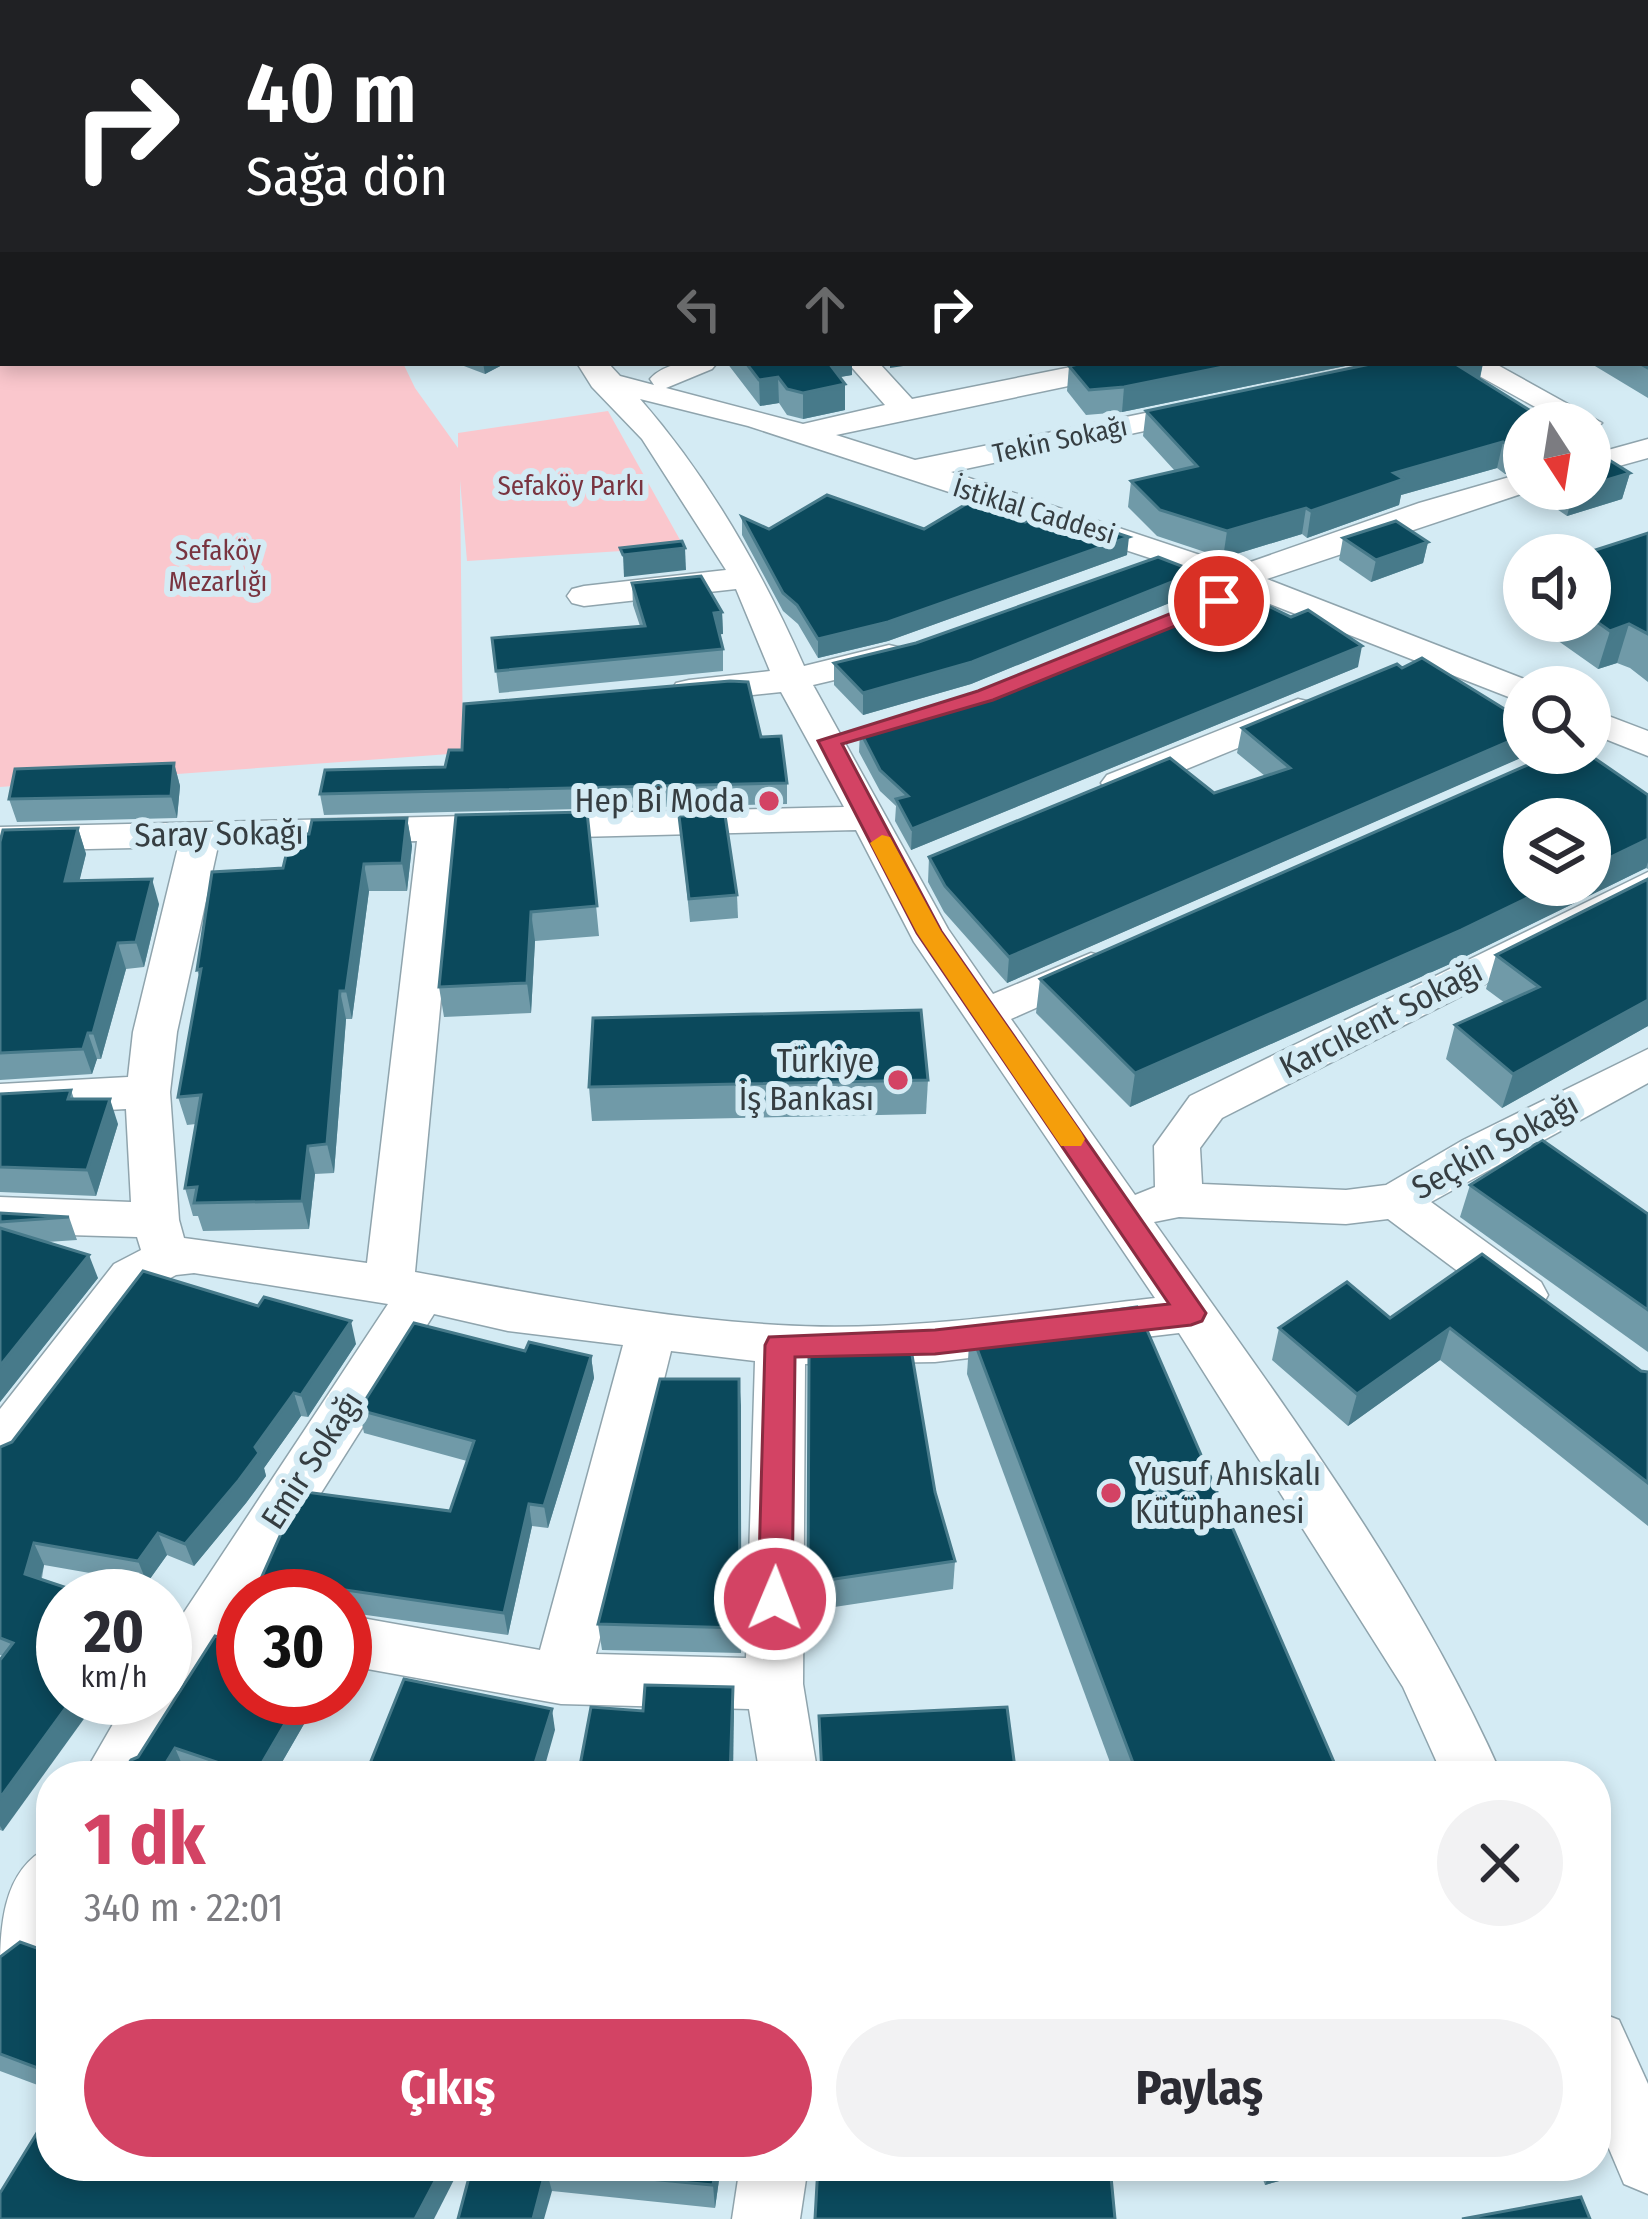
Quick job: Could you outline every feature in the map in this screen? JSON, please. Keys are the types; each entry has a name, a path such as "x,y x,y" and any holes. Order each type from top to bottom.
{"street":[{"path":"665,379 695,366"},
{"path":"865,366 905,409"},
{"path":"797,435 905,409 1018,374 1105,366"},
{"path":"1477,366 1546,402"},
{"path":"608,369 665,379 759,420"},
{"path":"608,369 748,578 792,680 929,933 1191,1313 1424,1670 1466,1761"},
{"name":"İstiklal Caddesi","path":"608,369 797,435 1174,555 1236,588 1433,654 1503,683"},
{"name":"Tekin Sokağı","path":"907,471 1243,402"},
{"path":"1611,434 1644,449"},
{"path":"1611,459 1644,449"},
{"path":"1236,588 1430,510 1503,489"},
{"path":"1130,572 1174,555"},
{"path":"584,596 748,578"},
{"path":"652,694 792,680 921,646"},
{"path":"1390,672 1433,654"},
{"path":"1091,796 1327,698"},
{"path":"829,741 874,728"},
{"name":"Saray Sokağı","path":"0,839 869,818"},
{"path":"405,1288 438,829"},
{"path":"0,1447 161,1239 148,1092 154,1032 201,834"},
{"path":"899,875 941,857"},
{"name":"Karcıkent Sokağı","path":"1179,1200 1177,1146 1206,1107 1648,884"},
{"path":"985,1014 1117,956"},
{"name":"Seçkin Sokağı","path":"1121,1211 1179,1200 1346,1207 1396,1202 1479,1152 1646,1066"},
{"path":"0,1100 148,1092"},
{"path":"1396,1202 1558,1320"},
{"path":"0,1215 161,1239 194,1256 405,1288 508,1312 780,1345 935,1342 1191,1313"},
{"name":"Emir Sokağı","path":"253,1569 405,1288"},
{"path":"561,1679 652,1328"},
{"path":"780,1345 774,1684 787,1761"},
{"name":"Emir Sokağı","path":"192,1659 216,1631"},
{"path":"372,1645 561,1679 774,1684"},
{"path":"121,1761 143,1725"},
{"path":"1611,2071 1643,2132"},
{"path":"766,2219 772,2181"}],"green space":[{"name":"Sefaköy Mezarlığı","path":"0,366 404,366 458,448 458,433 608,411 684,547 467,561 460,480 463,753 0,787"}],"building":[{"path":"748,366 831,366 845,384 803,393 787,389 778,377 759,380"},
{"path":"1069,366 1228,366 1124,387 1089,390"},
{"path":"1361,366 1459,366 1516,402 1503,402 1503,442 1394,473 1404,479 1311,511 1306,508 1227,531 1160,510 1131,481 1197,466 1146,411"},
{"path":"1611,461 1630,473 1611,479"},
{"path":"827,495 924,529 973,500 1025,522 1035,517 1069,536 1108,530 1129,537 888,622 818,639 797,605 783,593 742,517 769,529"},
{"path":"1396,521 1428,542 1376,560 1343,538"},
{"path":"1648,533 1648,634 1629,624 1611,631 1611,545"},
{"path":"682,541 685,548 623,555 620,548"},
{"path":"1158,557 1197,572 972,662 863,693 834,663 916,643"},
{"path":"701,576 722,612 714,613 723,649 496,671 492,638 645,626 632,583"},
{"path":"1237,591 1291,617 1308,610 1362,646 912,829 896,799 908,796 880,770 860,731 1001,687"},
{"path":"1422,658 1503,708 1503,744 1009,957 945,886 929,857 1170,758 1214,793 1290,768 1242,728 1397,664 1402,668"},
{"path":"748,682 761,737 781,736 787,783 320,794 325,770 445,767 449,750 462,750 464,704"},
{"path":"174,763 171,796 9,799 15,769"},
{"path":"1611,770 1648,795 1648,839 1611,857 1611,798 1503,798 1503,906 1511,906 1135,1073 1040,979 1507,774 1611,774"},
{"path":"587,812 597,906 531,912 527,983 439,987 456,815"},
{"path":"725,815 737,895 689,899 679,816"},
{"path":"407,818 402,863 364,864 346,991 340,991 327,1144 308,1146 302,1201 194,1203 197,1187 185,1188 201,1095 178,1097 201,969 197,970 212,872 283,868 291,834 309,834 312,820"},
{"path":"78,828 65,881 152,879 136,942 118,943 93,1033 88,1033 83,1049 0,1053 3,830"},
{"path":"1648,879 1648,1000 1513,1074 1455,1025 1539,987 1496,955 1594,906 1611,906 1611,898"},
{"path":"921,1010 928,1080 589,1087 593,1018"},
{"path":"71,1090 68,1099 110,1099 87,1170 0,1167 0,1094"},
{"path":"1542,1140 1648,1214 1648,1310 1470,1185"},
{"path":"0,1213 69,1217 0,1222"},
{"path":"0,1228 89,1255 0,1366"},
{"path":"1482,1254 1648,1372 1648,1483 1450,1328 1357,1394 1279,1328 1347,1282 1390,1318"},
{"path":"143,1271 258,1306 264,1297 351,1321 301,1395 294,1393 255,1447 259,1453 239,1480 185,1544 158,1533 138,1561 34,1543 25,1574 36,1578 36,1725 53,1725 0,1798 0,1660 13,1643 0,1638 0,1447 12,1442"},
{"path":"1137,1307 1334,1761 1132,1761 970,1330"},
{"path":"414,1323 525,1351 529,1342 591,1356 544,1506 529,1504 504,1613 372,1594 372,1569 265,1569 306,1492 450,1511 474,1441 359,1410"},
{"path":"911,1349 935,1492 955,1561 808,1583 809,1356"},
{"path":"660,1379 739,1379 740,1628 598,1624"},
{"path":"215,1636 216,1725 284,1725 263,1761 214,1761 175,1748 167,1761 131,1760 138,1757 158,1725 192,1725 192,1672"},
{"path":"404,1679 552,1709 536,1761 371,1761"},
{"path":"645,1685 733,1687 731,1761 581,1761 591,1707 643,1711"},
{"path":"1007,1707 1014,1761 821,1761 819,1716"},
{"path":"20,1942 36,1948 36,2067 0,2054 0,1957"},
{"path":"36,2134 36,2181 435,2181 415,2219 0,2219 0,2193"},
{"path":"468,2181 543,2181 533,2219 458,2219"},
{"path":"817,2181 1111,2181 1115,2219 815,2219"},
{"path":"1581,2197 1590,2219 1462,2219"}],"slow traffic":[{"path":"882,843 929,933 1071,1139"}],"place":[{"name":"Hep Bi Moda","path":"769,801"},
{"name":"Türkiye İş Bankası","path":"898,1080"},
{"name":"Yusuf Ahıskalı Kütüphanesi","path":"1111,1493"}],"route":[{"path":"775,1599 780,1345 935,1342 1191,1313 929,933 829,741 986,696 1219,601"}],"park label":[{"name":"Sefaköy Parkı","path":"571,486"}]}
